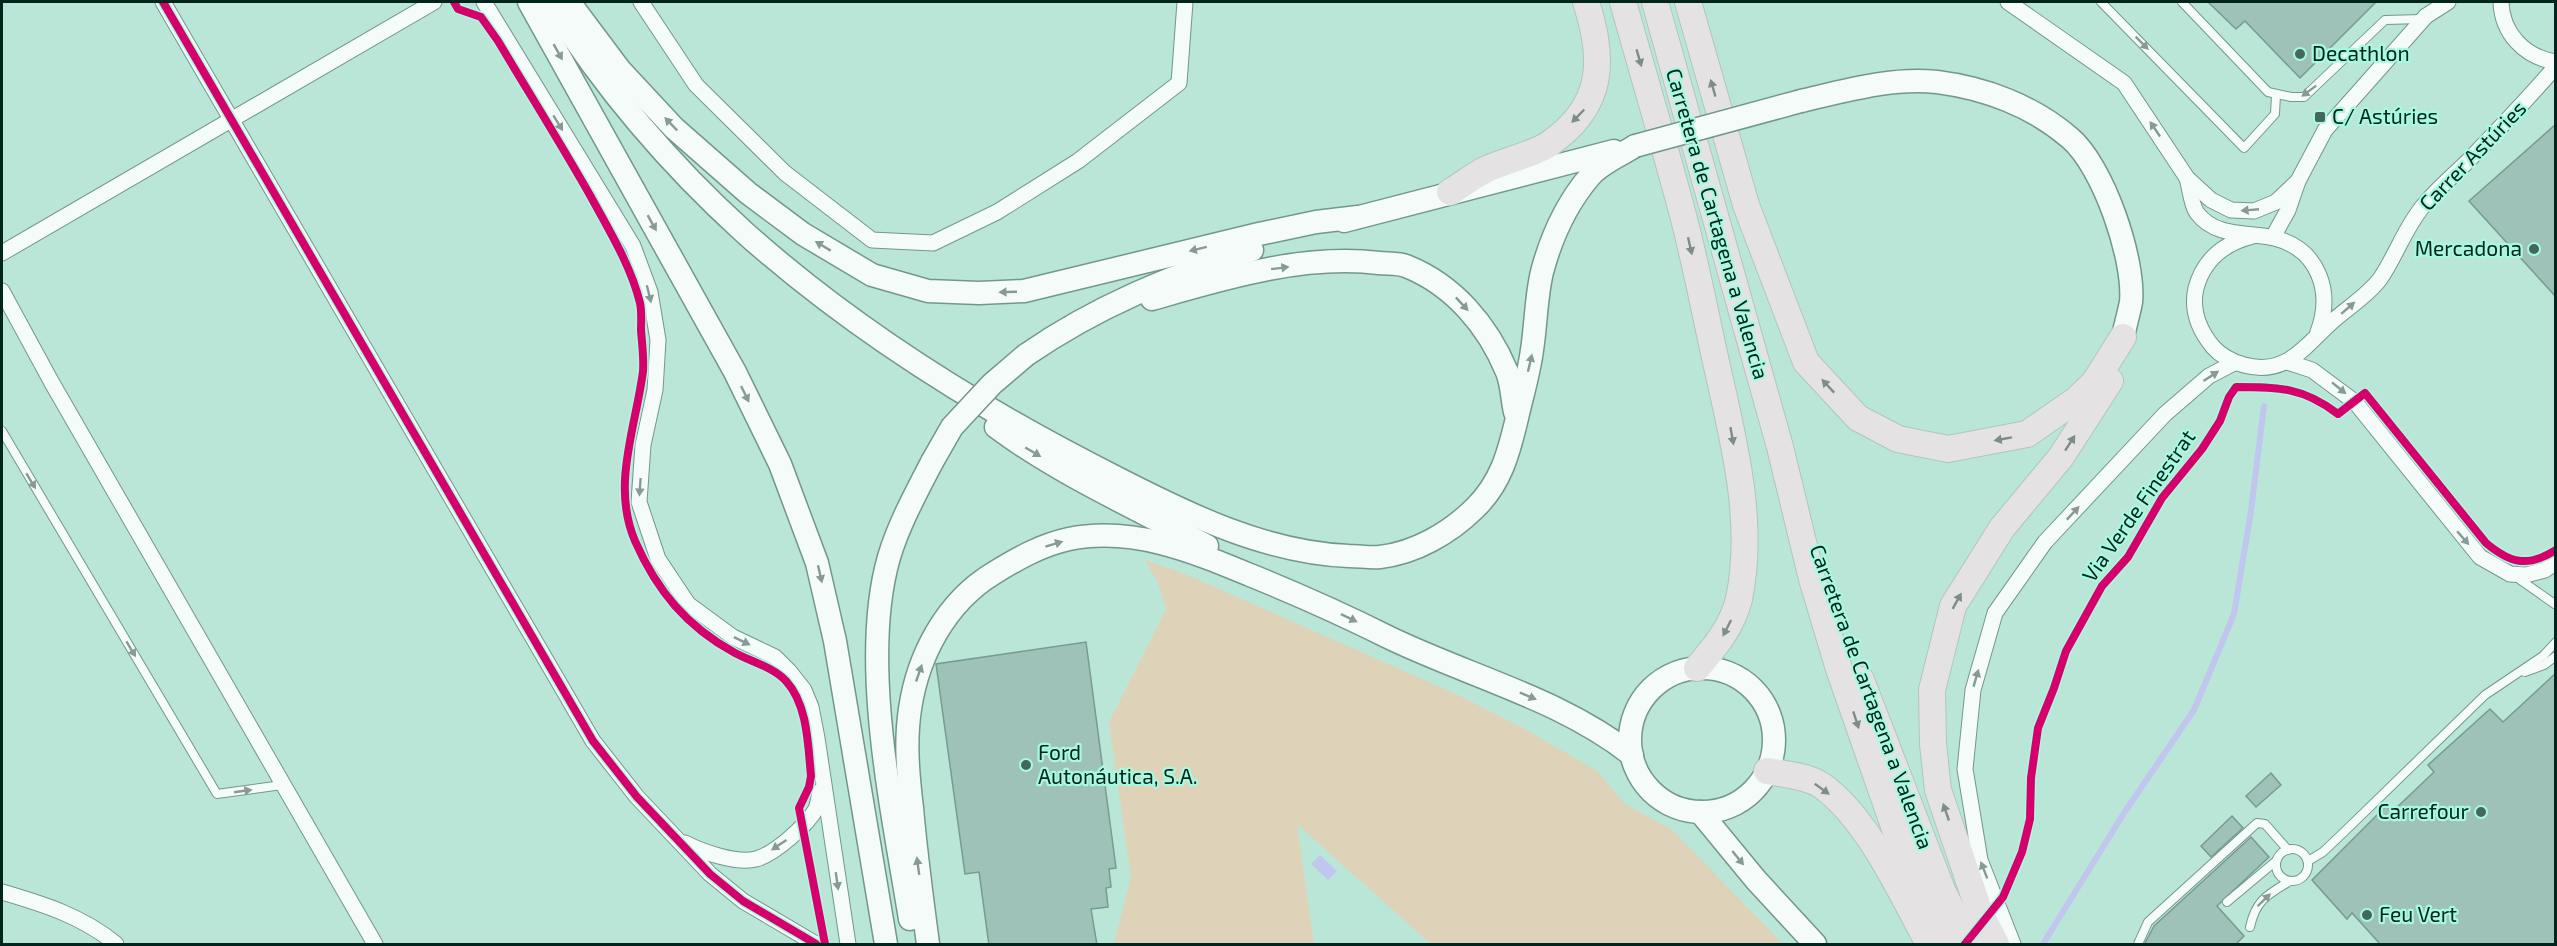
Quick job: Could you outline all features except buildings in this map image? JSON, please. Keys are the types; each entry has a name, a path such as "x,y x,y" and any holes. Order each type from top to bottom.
{"highway":[{"path":"1450,192 1484,171 1548,144 1584,112 1597,80 1598,48 1586,2"},
{"path":"1623,2 1683,217 1731,430 1740,488 1745,538 1738,601 1728,628 1697,668"},
{"name":"Carretera de Cartagena a Valencia","path":"1654,2 1780,447 1812,579 1864,746 1895,829 1946,945"},
{"path":"1688,2 1746,205 1806,362 1858,418 1899,439 1948,449 2027,434 2076,400 2094,383 2123,337"},
{"path":"1996,945 1980,913 1938,790 1932,690 1953,606 2002,528 2061,458 2111,380 2123,337"},
{"name":"Carretera de Cartagena a Valencia","path":"1780,447 1875,721 1942,890 1969,945"},
{"path":"1767,771 1820,784 1852,815 1881,856 1929,945"}],"main road":[{"path":"529,2 735,372 780,464 817,563 835,641 886,945"},
{"path":"550,2 617,96 667,155 744,231 826,300 955,389 1064,451 1154,497 1247,535 1320,555 1379,557 1410,550 1447,532 1475,508 1497,482 1509,450 1532,353 1542,274 1562,215 1592,173 1635,146"},
{"path":"569,2 620,70 674,128 748,193 802,234 872,275 928,291 979,293 1024,291 1270,232 1316,222 1358,217"},
{"path":"914,945 884,746 878,637 881,598 889,558 903,518 952,427 992,384 1026,355 1067,327 1194,269 1358,217 1846,90 1894,83 1934,82 1982,90 2028,110 2071,139 2100,178 2117,219 2128,263 2131,300 2123,337"},
{"path":"1101,310 1126,306 1215,280 1255,272 1349,260 1405,266 1449,290 1483,327 1508,373 1516,420"},
{"path":"955,389 995,426 1020,444 1076,477 1296,594 1423,654 1532,697 1590,725 1632,755"},
{"path":"928,945 907,756 910,710 916,678 930,643 953,607 977,583 1038,549 1070,539 1112,536 1150,540 1186,549 1296,594"},
{"path":"1697,668 1719,670 1736,677 1751,687 1763,701 1771,717 1774,741 1767,771 1754,790 1740,802 1718,811 1700,812 1677,808 1656,796 1641,778 1632,755 1632,724 1641,702 1667,677 1697,668"},
{"path":"1700,812 1756,880 1815,945"}],"street":[{"path":"163,2 593,741 637,797 710,874 743,901 816,945"},
{"path":"2,253 434,2"},
{"path":"484,2 633,246 650,292 658,340 655,390 643,445 639,502 658,560 688,604 733,637 775,657 804,690 815,728 848,945"},
{"path":"641,2 696,86 785,173 872,240 933,243 997,212 1078,161 1179,83 1185,2"},
{"path":"2007,2 2124,83 2187,178 2211,200 2231,210 2254,211 2276,202 2298,181"},
{"path":"2273,237 2288,210 2298,181 2325,130 2423,19 2448,2"},
{"path":"2501,2 2505,22 2517,42 2536,56 2556,64"},
{"name":"Carrer Astúries","path":"2317,334 2378,281 2423,206 2523,105 2556,64"},
{"path":"2187,178 2197,213 2218,229 2253,236 2273,237 2292,245 2308,258 2320,275 2325,294 2324,315 2317,334 2304,350 2287,362 2270,367 2252,367 2234,363 2217,351 2204,336 2196,316 2194,296 2200,276 2211,259 2226,246 2253,236"},
{"path":"2,291 282,786 371,939 380,945"},
{"path":"2287,362 2312,370 2355,402 2480,557 2510,574 2526,575 2545,570 2556,562"},
{"path":"2013,945 1980,860 1965,769 1973,690 1995,613 2045,542 2165,414 2209,376 2234,363"},
{"path":"675,837 701,852 726,857 756,859 795,833 816,808 822,782"},
{"path":"2,891 69,914 116,945"}],"lane":[{"path":"2101,2 2244,148 2275,114 2276,94"},
{"path":"2182,2 2268,92 2291,97 2304,97 2385,20 2423,19"},
{"path":"2,431 217,794 282,786"},
{"path":"2510,574 2527,582 2556,605"},
{"path":"2308,861 2323,852 2485,696 2542,656 2556,642"},
{"path":"2512,676 2544,665 2556,656"},
{"path":"2138,945 2148,922 2257,823 2265,824 2288,850"},
{"path":"2227,902 2276,861 2281,853 2288,850 2301,852 2308,861 2303,877 2262,898 2253,912 2250,927"},
{"path":"2276,861 2280,876 2290,882"}],"shaded area":[{"path":"1145,560 1183,573 1458,695 1525,729 1597,771 1625,804 1672,830 1783,944 1431,944 1297,824 1314,944 1114,944 1131,877 1109,722 1166,609 1158,583"}],"water":[{"path":"1320,855 1337,871 1328,880 1311,864"}],"waterway":[{"path":"2043,944 2124,813 2194,710 2234,614 2251,511 2264,406"}],"cycle path":[{"path":"163,2 593,741 637,797 710,874 743,901 816,944"},
{"path":"454,2 458,9 481,17 498,41 591,197 631,275 641,306 643,366 627,456 625,499 628,520 635,541 653,576 675,606 702,632 718,643 781,676 799,702 806,726 811,776 809,787 799,808 825,944"},
{"name":"Via Verde Finestrat","path":"1965,944 2003,897 2022,852 2030,819 2031,778 2038,728 2066,651 2102,586 2128,557 2162,498 2202,449 2220,421 2229,397 2236,387 2290,390 2313,398 2338,414 2365,393 2486,543 2503,555 2519,561 2536,559 2556,550"}],"place":[{"name":"Decathlon","path":"2300,54"},
{"name":"C/ Astúries","path":"2320,117"},
{"name":"Mercadona","path":"2534,249"},
{"name":"Ford Autonáutica, S.A.","path":"1026,765"},
{"name":"Carrefour","path":"2481,812"},
{"name":"Feu Vert","path":"2367,915"}]}
